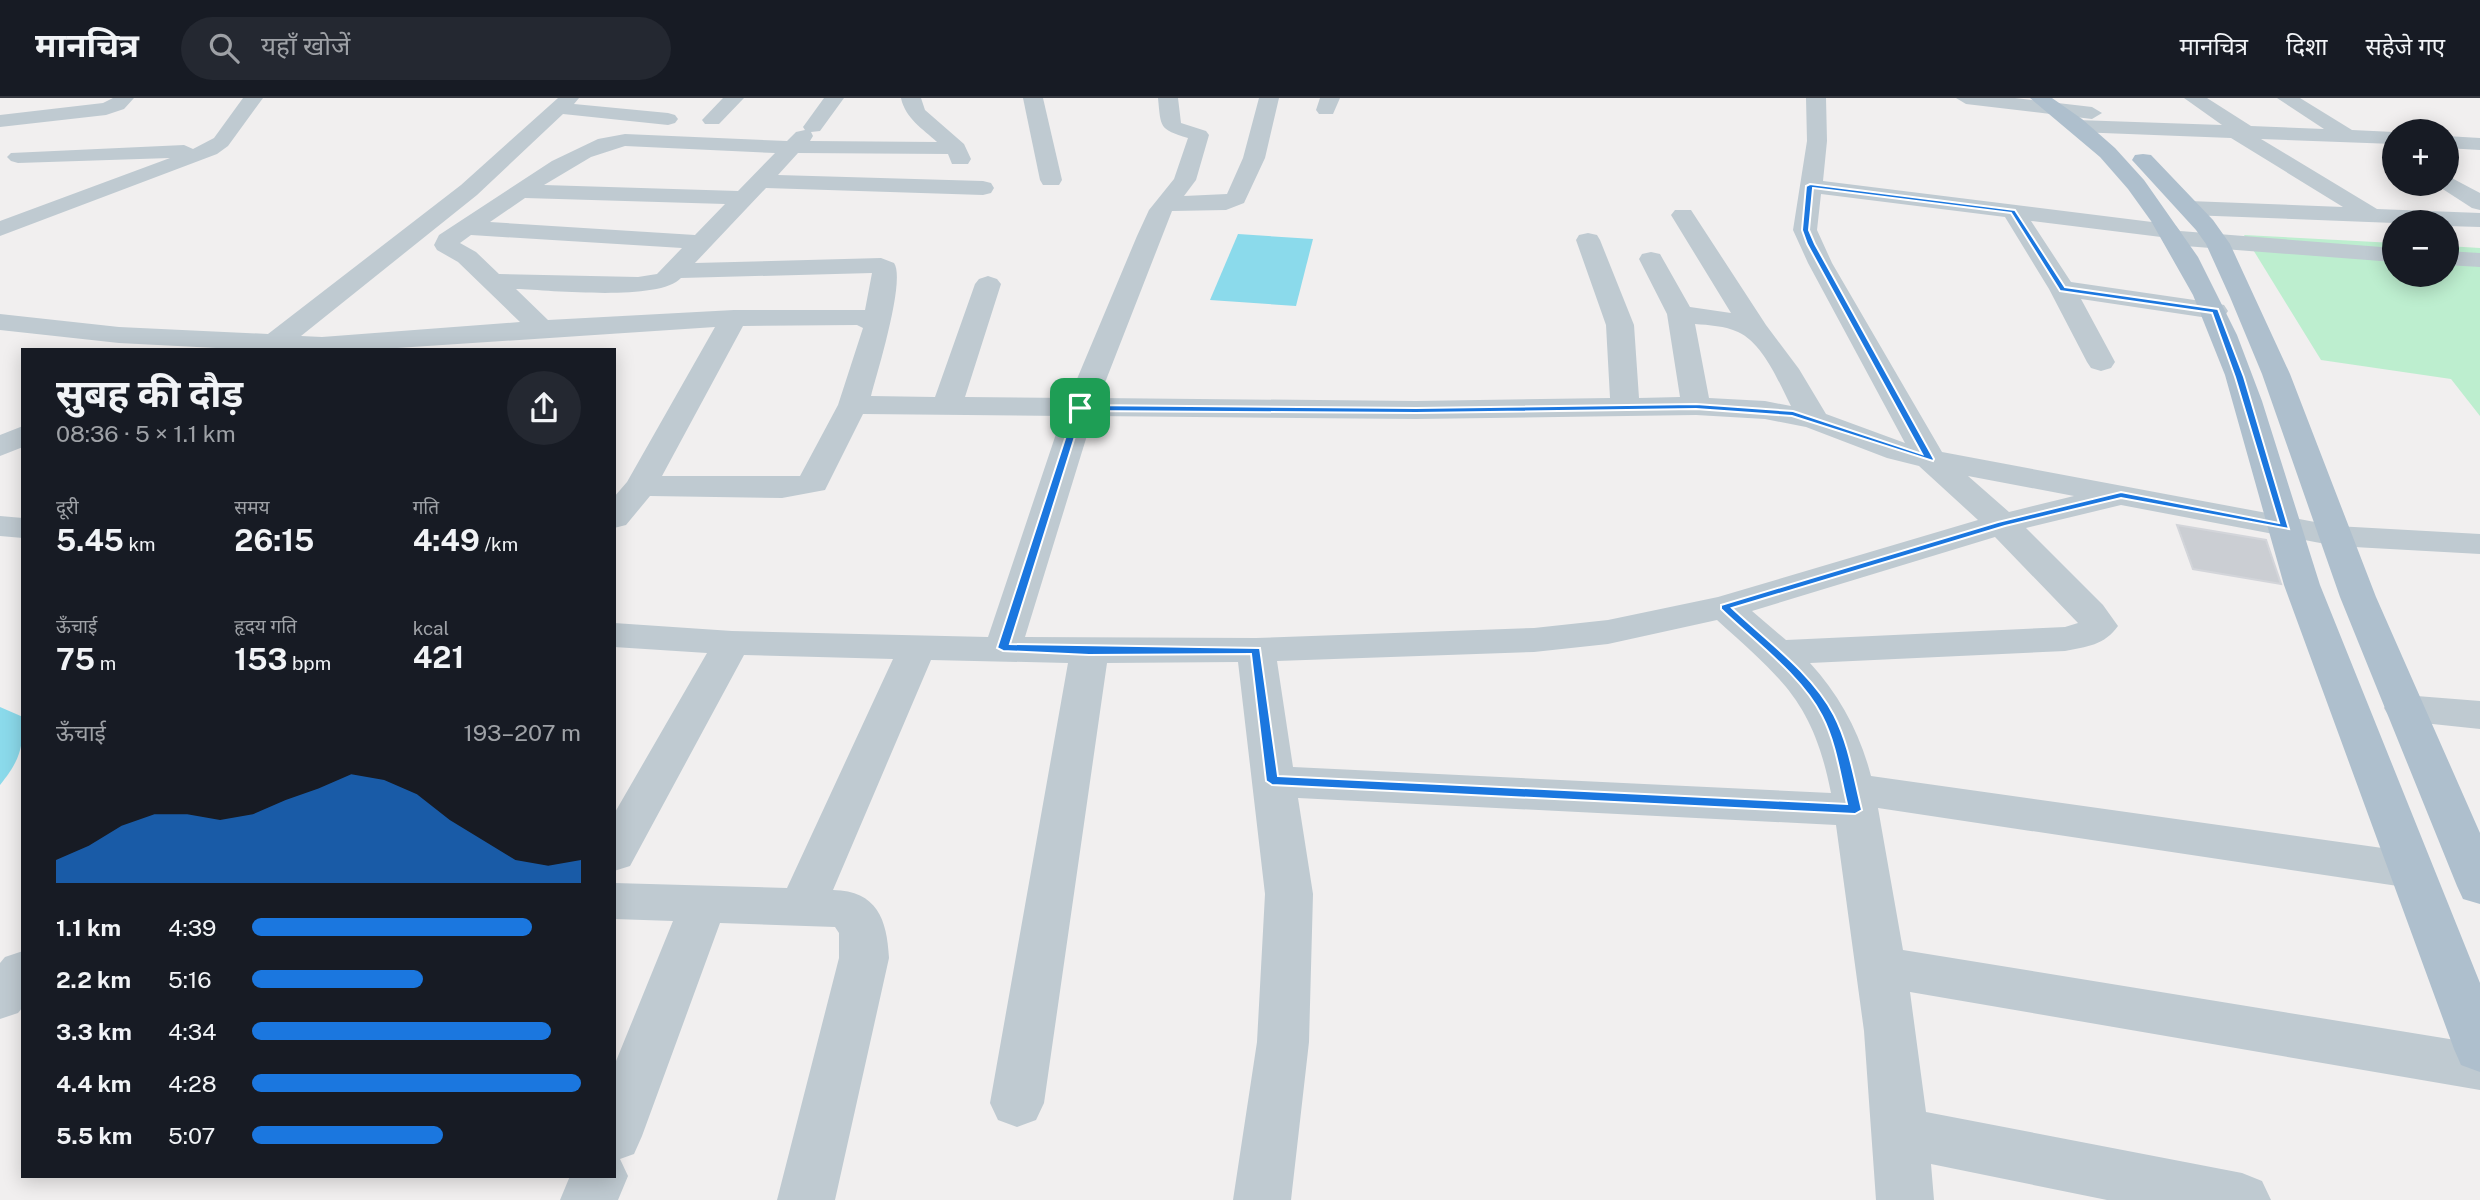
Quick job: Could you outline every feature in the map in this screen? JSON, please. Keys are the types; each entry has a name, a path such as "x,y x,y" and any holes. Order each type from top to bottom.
{"main road":[{"path":"2074,112 2153,205 2176,226 2218,244 2276,374 2404,708 2477,870"},
{"path":"2176,226 2215,311 2240,377 2301,581 2480,1049"}],"street":[{"path":"0,121 106,109 117,105 124,98"},
{"path":"0,229 210,150 221,142 253,98"},
{"path":"712,120 734,98"},
{"path":"492,281 638,285 665,280 698,242 813,127 834,98"},
{"path":"911,98 914,110 957,148 961,163 960,187"},
{"path":"1033,98 1051,180"},
{"path":"1003,648 1080,408 1149,236 1166,204 1185,180 1199,135 1171,127 1168,98"},
{"path":"1166,204 1227,203 1236,198 1254,158 1269,98"},
{"path":"1775,653 2065,639 2086,635 2099,626 2090,613 2001,524 1930,459 1811,244 1805,230 1816,141 1816,98"},
{"path":"1966,98 2241,132 2382,137"},
{"path":"2194,98 2241,132 2370,214"},
{"path":"2287,98 2345,134"},
{"path":"273,344 469,190 564,103 673,120 737,122"},
{"path":"788,125 813,127"},
{"path":"541,328 467,257 446,245 448,240 520,191 603,142 625,140 785,154 957,148"},
{"path":"2459,143 2480,144"},
{"path":"18,157 210,150"},
{"path":"2459,172 2469,172"},
{"path":"760,181 983,188"},
{"path":"1810,186 2013,211 2176,226 2370,214 2480,220"},
{"path":"2459,189 2480,203"},
{"path":"520,191 742,198"},
{"path":"2013,211 2062,289 2101,362"},
{"path":"1683,215 1814,419"},
{"path":"465,228 698,242"},
{"path":"1588,240 1620,325 1625,407"},
{"path":"2218,244 2382,254"},
{"path":"1651,259 1680,314 1696,406"},
{"path":"2459,259 2480,260"},
{"path":"641,486 782,488 813,483 853,405 877,328 885,275 885,268 881,265 673,271"},
{"path":"947,406 988,284"},
{"path":"2062,289 2215,311"},
{"path":"1680,314 1753,327"},
{"path":"0,322 190,345 273,344 319,347 541,328 734,318 859,317 876,322"},
{"path":"616,516 641,486 734,318"},
{"path":"588,348 607,324"},
{"path":"853,405 1416,410 1696,406 1765,410 1814,419 1898,451 1930,459 2285,527 2336,536 2480,544"},
{"path":"0,447 21,436"},
{"path":"616,635 732,643 1089,651 1256,650 1534,640 1608,632 1725,607 2001,524 2121,495"},
{"path":"0,526 21,528"},
{"path":"1725,607 1811,689 1839,742 1853,799 1882,967 1902,1133 1905,1200"},
{"path":"616,850 732,643"},
{"path":"802,908 916,648"},
{"path":"1256,650 1289,894 1283,1042 1262,1200"},
{"path":"1017,1103 1089,651"},
{"path":"2404,708 2480,715"},
{"path":"1272,781 1853,799 2411,870"},
{"path":"616,901 848,909 863,930 864,958 806,1200"},
{"path":"616,1131 703,905"},
{"path":"1882,967 2480,1068"},
{"path":"0,998 21,973"},
{"path":"1902,1133 2242,1200"},
{"path":"589,1200 598,1178"}],"green space":[{"path":"2244,235 2382,242 2382,287 2459,287 2459,247 2480,248 2480,416 2451,379 2321,360"}],"water":[{"path":"1238,234 1313,239 1296,306 1210,300"},
{"path":"0,707 21,716 21,743 12,768 0,785"}],"building":[{"path":"2177,525 2266,540 2281,584 2193,569"}],"route":[{"path":"1810,186 2013,211 2062,289 2215,311 2240,377 2285,527 2121,495 2001,524 1725,607 1811,689 1839,742 1855,810 1272,781 1256,650 1089,651 1003,648 1080,408 1416,410 1696,406 1765,410 1814,419 1898,451 1930,459 1811,244 1805,230 1810,186"}]}
